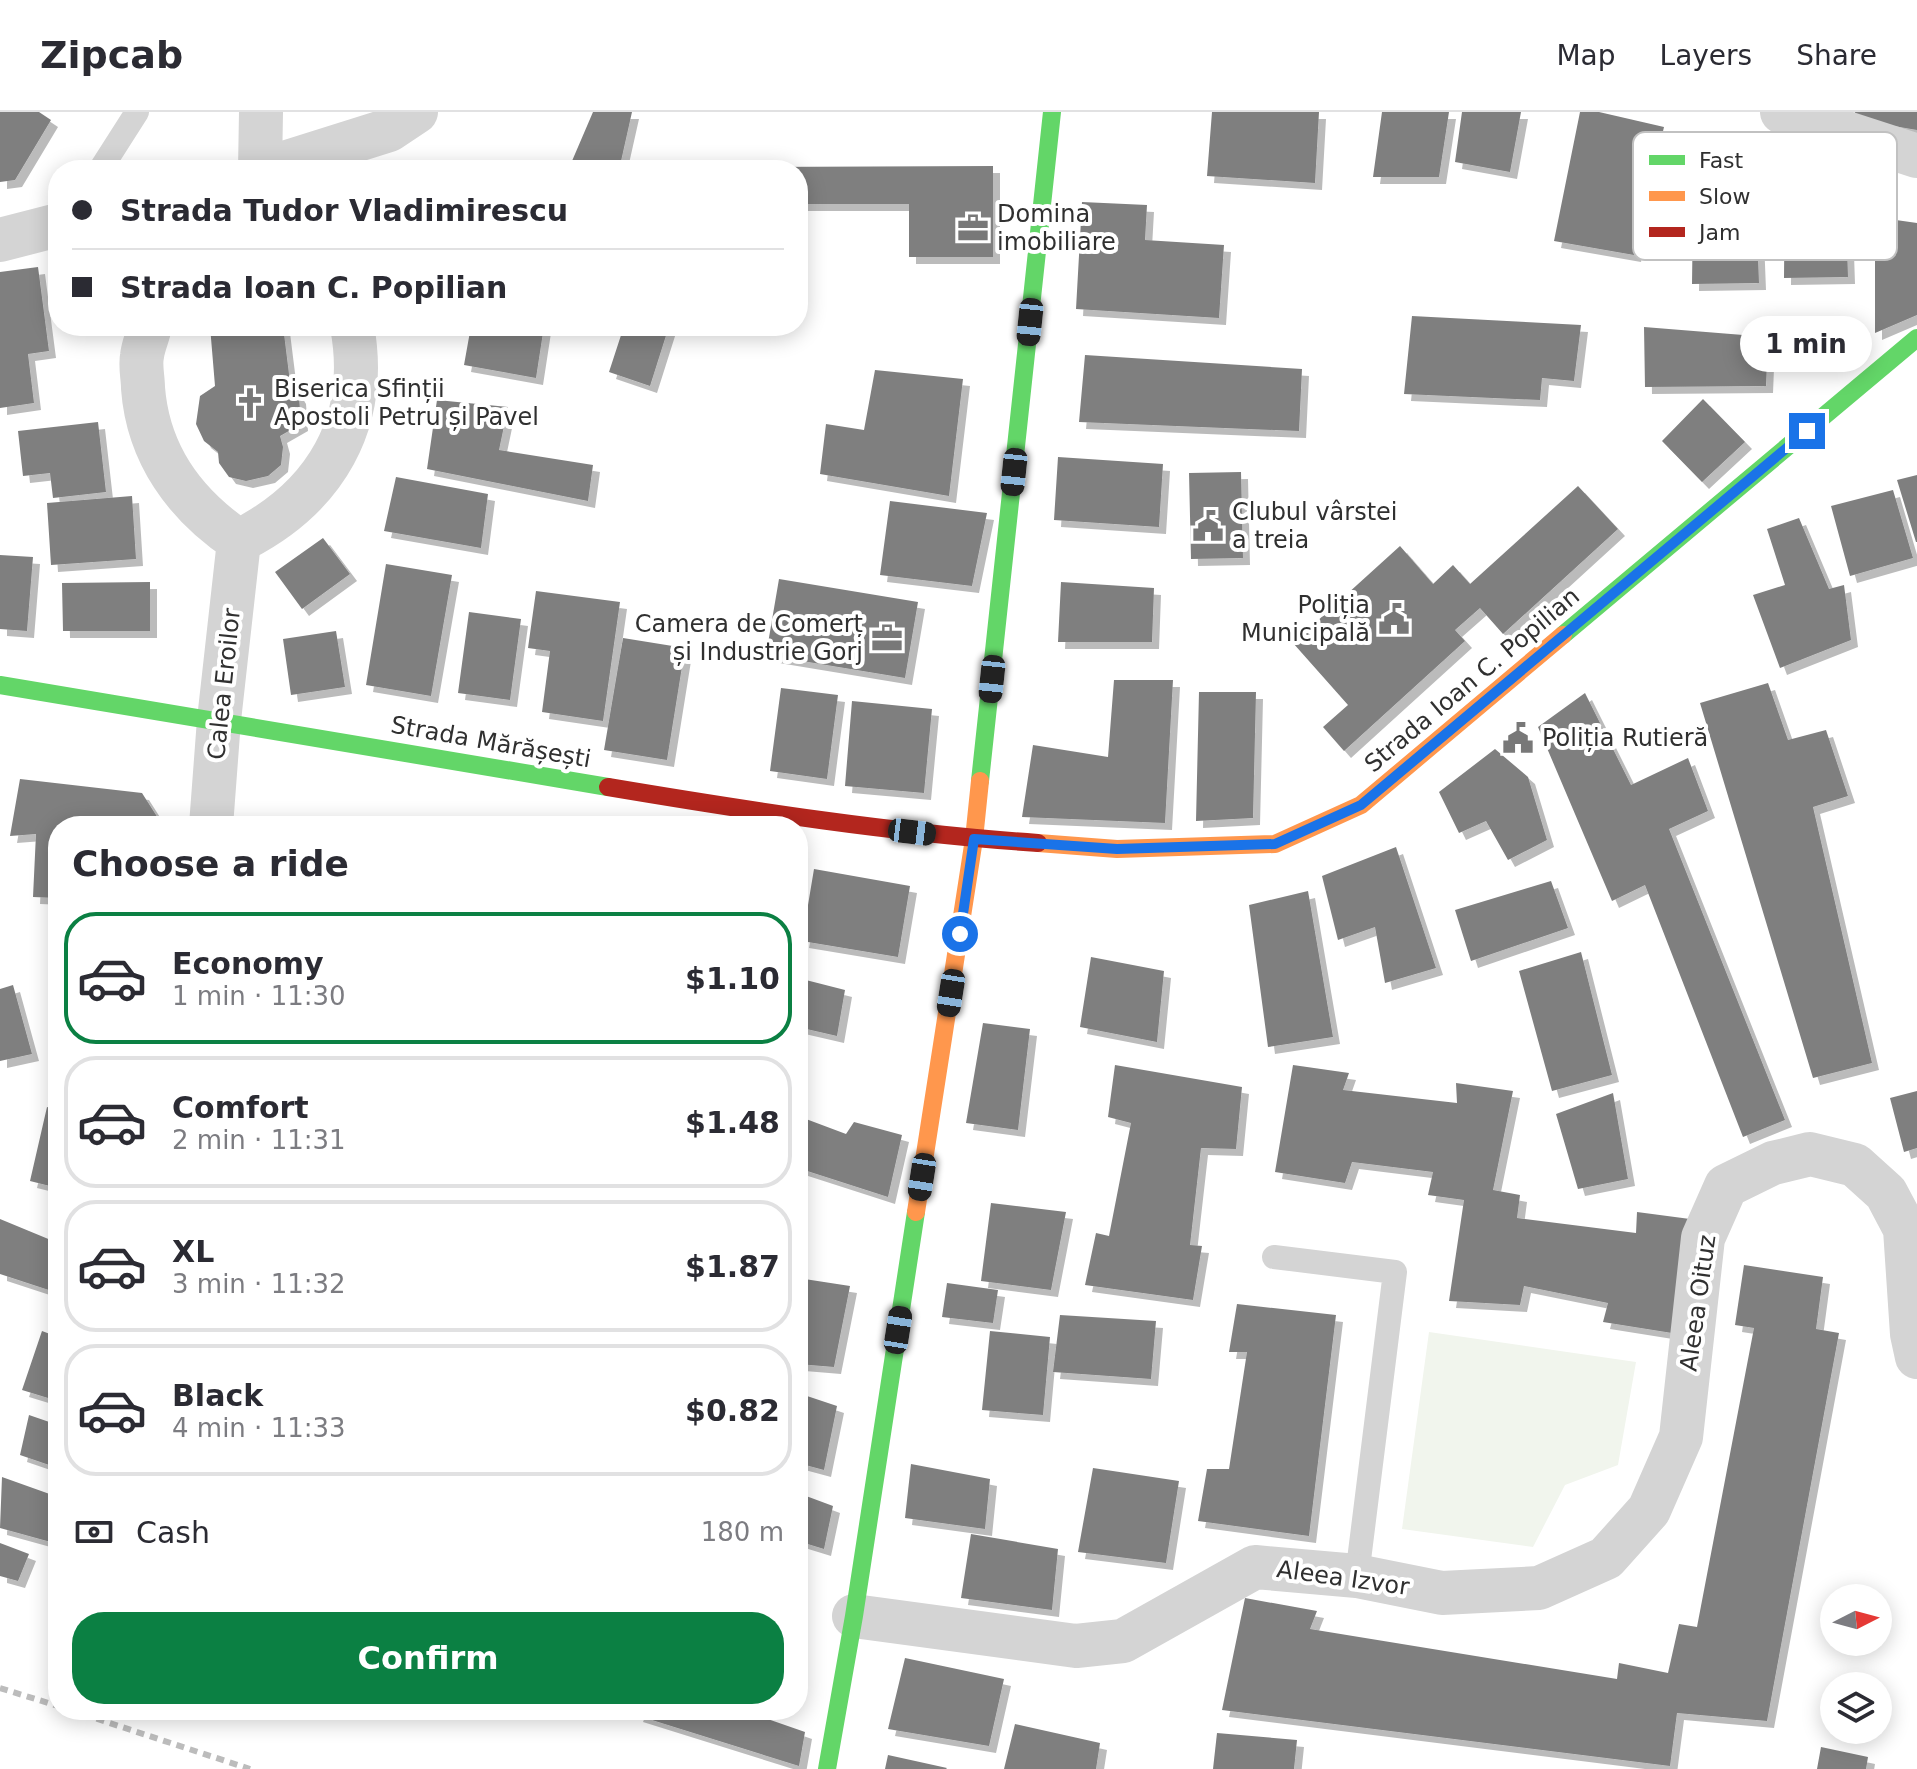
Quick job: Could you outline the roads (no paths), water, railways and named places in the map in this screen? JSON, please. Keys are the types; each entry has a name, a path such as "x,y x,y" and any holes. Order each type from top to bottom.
{"street":[{"path":"261,112 261,160"},
{"path":"293,160 389,130 416,112"},
{"path":"827,1769 854,1616 974,839 1052,112"},
{"path":"1782,112 1843,132"},
{"path":"1897,149 1917,156"},
{"path":"0,240 48,228"},
{"path":"147,336 141,357 145,410 161,458 179,488 205,516 239,541 266,528 301,501 335,455 351,411 357,356 354,336"},
{"name":"Strada Ioan C. Popilian","path":"974,839 1117,849 1275,844 1361,805 1917,338"},
{"name":"Calea Eroilor","path":"212,816 239,541"},
{"name":"Strada Mărășești","path":"0,685 781,816"},
{"name":"Strada Mărășești","path":"808,819 974,839"},
{"name":"Aleea Oituz","path":"1681,1437 1703,1238 1726,1186 1773,1163 1810,1154 1855,1165 1886,1193 1905,1229 1912,1334 1917,1357"},
{"name":"Aleea Izvor","path":"854,1616 1076,1646 1123,1641 1255,1567 1357,1576 1442,1593 1539,1588 1606,1558 1649,1510 1681,1437"}],"lane":[{"path":"106,160 137,112"},
{"path":"1274,1257 1395,1272 1357,1576"}],"railway":[{"path":"0,1688 48,1703"},
{"path":"101,1720 250,1769"}],"place":[{"name":"Domina imobiliare","path":"973,228"},
{"name":"Biserica Sfinții Apostoli Petru și Pavel","path":"250,403"},
{"name":"Clubul vârstei a treia","path":"1208,526"},
{"name":"Poliția Municipală","path":"1394,619"},
{"name":"Camera de Comerț și Industrie Gorj","path":"887,638"},
{"name":"Poliția Rutieră","path":"1518,738"}]}
